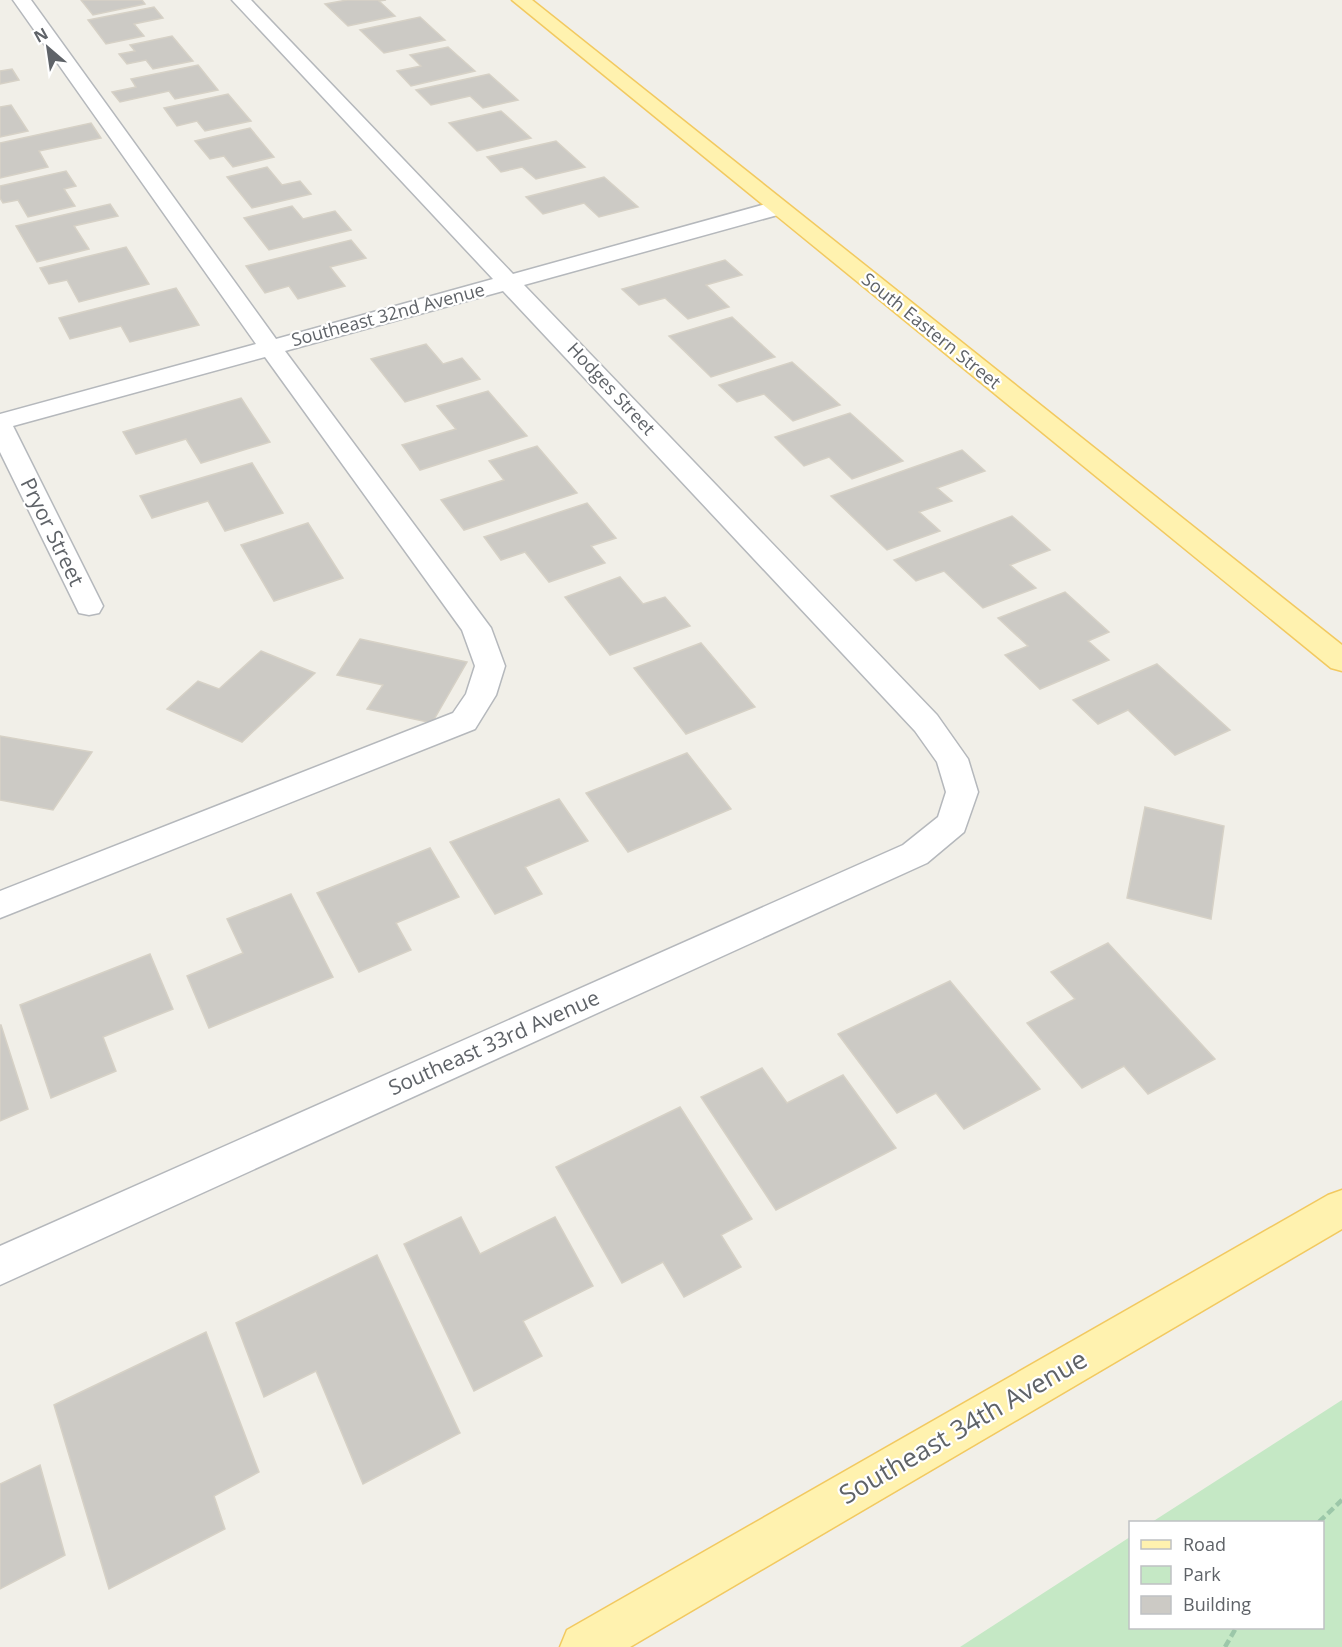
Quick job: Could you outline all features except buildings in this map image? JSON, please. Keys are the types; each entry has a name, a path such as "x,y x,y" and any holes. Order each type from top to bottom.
{"main road":[{"name":"South Eastern Street","path":"521,0 1342,661"},
{"name":"Southeast 34th Avenue","path":"584,1647 1342,1208"}],"street":[{"path":"0,905 464,721 481,695 490,666 477,628 270,347 22,0"},
{"name":"Hodges Street","path":"241,0 926,723 952,759 962,792"},
{"name":"Southeast 32nd Avenue","path":"0,424 270,347 777,208"},
{"name":"Pryor Street","path":"0,424 89,606"},
{"name":"Southeast 33rd Avenue","path":"0,1266 915,854 952,823 962,792"}],"path":[{"path":"1320,1521 1342,1500"},
{"path":"1225,1647 1235,1629"}],"green space":[{"path":"1342,1400 1342,1647 960,1647 1129,1538 1129,1629 1324,1629 1324,1521 1154,1521"}]}
